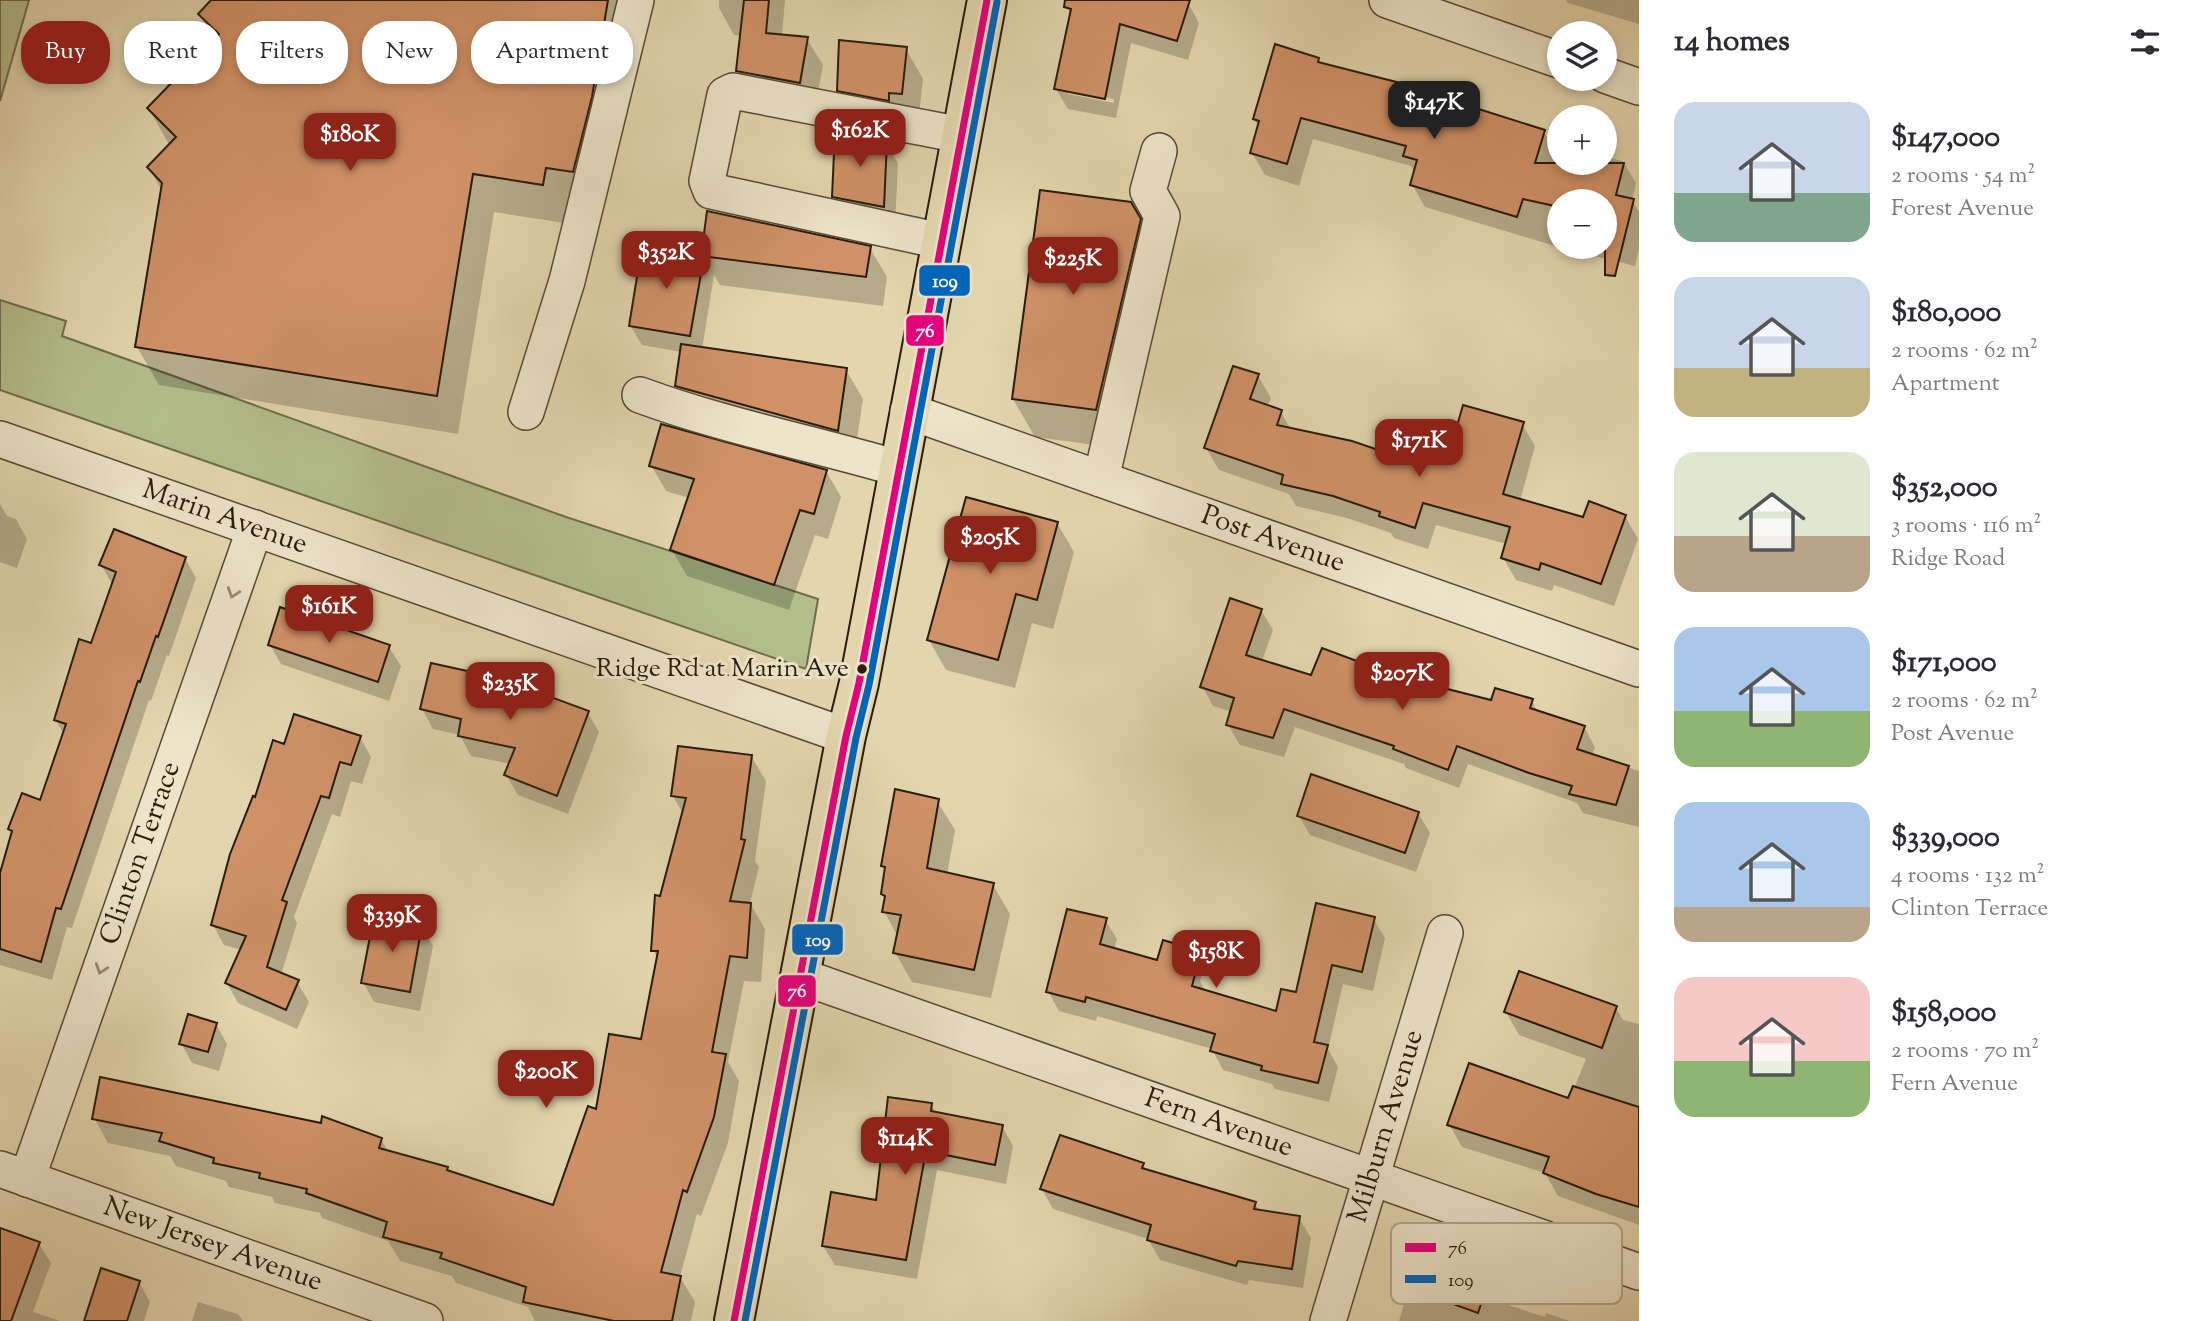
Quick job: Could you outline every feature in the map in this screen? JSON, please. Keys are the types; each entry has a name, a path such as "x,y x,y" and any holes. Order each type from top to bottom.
{"main road":[{"path":"734,1321 846,736 859,683 897,468 987,0"}],"street":[{"path":"526,412 567,281 636,0"},
{"path":"1387,0 1547,56"},
{"path":"1617,79 1639,87"},
{"path":"940,242 711,191 707,181 725,95 733,91 961,135"},
{"path":"1101,479 1162,216 1148,191 1158,151"},
{"path":"640,395 747,430 821,446 897,468"},
{"name":"Post Avenue","path":"908,411 1639,669"},
{"name":"Marin Avenue","path":"0,439 846,736"},
{"name":"Clinton Terrace","path":"14,1174 256,528"},
{"name":"Milburn Avenue","path":"1328,1321 1445,933"},
{"name":"Fern Avenue","path":"800,976 1501,1223"},
{"name":"New Jersey Avenue","path":"14,1174 425,1321"},
{"name":"Fern Avenue","path":"1622,1266 1639,1272"}],"green space":[{"path":"0,0 29,0 21,21 0,101"},
{"path":"0,300 66,321 62,336 566,517 818,599 806,669 0,390"}],"building":[{"path":"211,0 608,0 605,21 471,21 471,84 594,84 573,172 546,168 543,185 473,174 437,396 135,347 162,183 147,167 176,137 147,108 170,84 222,84 222,21 205,21 198,14"},
{"path":"744,0 769,0 766,33 808,37 800,83 736,71"},
{"path":"1065,0 1190,0 1177,41 1120,24 1105,99 1054,89 1071,9 1064,7"},
{"path":"839,40 907,47 902,94 889,93 889,101 837,91"},
{"path":"1275,44 1319,58 1318,62 1468,98 1466,105 1545,130 1535,163 1547,163 1547,175 1617,175 1617,163 1624,163 1617,191 1547,189 1547,204 1523,199 1517,217 1410,185 1417,160 1403,156 1406,146 1301,118 1287,164 1250,153 1259,121 1253,119"},
{"path":"835,131 887,141 884,207 832,197"},
{"path":"1040,190 1131,202 1141,219 1096,410 1012,399"},
{"path":"1617,195 1634,199 1615,276 1605,275 1605,259 1617,259"},
{"path":"707,211 871,246 866,277 701,256"},
{"path":"642,246 704,257 690,336 629,326"},
{"path":"681,344 847,368 838,431 675,386"},
{"path":"1233,366 1259,374 1250,399 1282,410 1277,425 1352,441 1399,457 1402,446 1447,461 1463,405 1524,422 1503,494 1583,517 1589,501 1626,515 1601,584 1541,563 1539,570 1501,558 1510,527 1423,503 1415,528 1379,516 1380,512 1333,496 1281,484 1283,475 1204,448"},
{"path":"661,424 827,470 814,514 800,510 774,585 670,550 694,479 649,466"},
{"path":"966,497 1058,522 1037,600 1016,594 998,660 927,640"},
{"path":"114,529 186,557 158,637 156,636 140,682 138,681 61,909 56,908 41,962 0,949 0,873 12,831 8,829 22,793 40,800 66,724 54,720 79,639 91,643 116,572 99,565"},
{"path":"1230,598 1262,609 1246,655 1311,675 1322,648 1400,677 1491,700 1495,688 1533,699 1530,708 1585,726 1577,749 1629,766 1616,805 1569,794 1572,786 1457,746 1448,770 1393,749 1394,746 1284,709 1273,738 1226,725 1234,698 1200,687"},
{"path":"280,607 390,645 378,682 268,645"},
{"path":"431,663 499,678 589,711 557,796 504,775 515,748 458,736 461,719 420,709"},
{"path":"294,714 361,736 351,765 340,762 329,798 321,796 282,900 287,902 267,967 299,980 286,1010 225,983 246,936 211,925 230,854 253,796 255,797 273,740 284,744"},
{"path":"678,746 752,755 741,839 745,840 730,901 751,903 747,958 730,956 712,1052 726,1054 714,1117 687,1192 683,1190 661,1272 681,1276 672,1321 614,1321 523,1302 526,1287 440,1258 442,1253 383,1237 387,1222 306,1193 307,1189 259,1178 260,1173 213,1163 214,1158 159,1141 162,1133 92,1119 100,1077 321,1123 322,1116 382,1138 379,1148 448,1167 447,1170 553,1205 588,1106 596,1109 609,1034 641,1039 658,951 651,951 655,895 660,896 686,798 671,796"},
{"path":"1311,774 1419,812 1405,853 1297,816"},
{"path":"895,789 939,799 927,868 994,883 974,970 893,953 901,915 882,912 885,896 881,894 885,867 881,866"},
{"path":"1316,903 1375,917 1362,972 1332,965 1314,1042 1328,1045 1318,1083 1261,1070 1262,1066 1210,1051 1215,1034 1086,997 1085,1002 1046,992 1067,909 1107,918 1100,944 1157,960 1163,940 1193,949 1188,969 1196,971 1192,986 1276,1011 1281,989 1296,992"},
{"path":"374,916 422,925 410,992 361,983"},
{"path":"1519,971 1617,1006 1602,1048 1504,1012"},
{"path":"188,1014 217,1023 208,1052 179,1044"},
{"path":"1469,1063 1568,1098 1573,1086 1639,1107 1639,1207 1596,1194 1543,1173 1549,1157 1447,1125"},
{"path":"888,1097 932,1103 931,1111 1003,1125 995,1165 926,1151 906,1260 822,1246 831,1192 876,1200"},
{"path":"1060,1135 1144,1163 1142,1168 1256,1202 1254,1209 1300,1216 1292,1269 1238,1261 1236,1266 1147,1240 1151,1225 1040,1189"},
{"path":"0,1228 40,1242 11,1321 0,1321"},
{"path":"101,1268 140,1281 127,1321 84,1321"},
{"path":"1453,1304 1481,1304 1478,1313"}],"transit line":[{"name":"76","path":"734,1321 846,736 859,683 987,0"},
{"name":"109","path":"745,1321 856,738 869,685 997,2"}],"place":[{"name":"Ridge Rd at Marin Ave","path":"862,669"}]}
